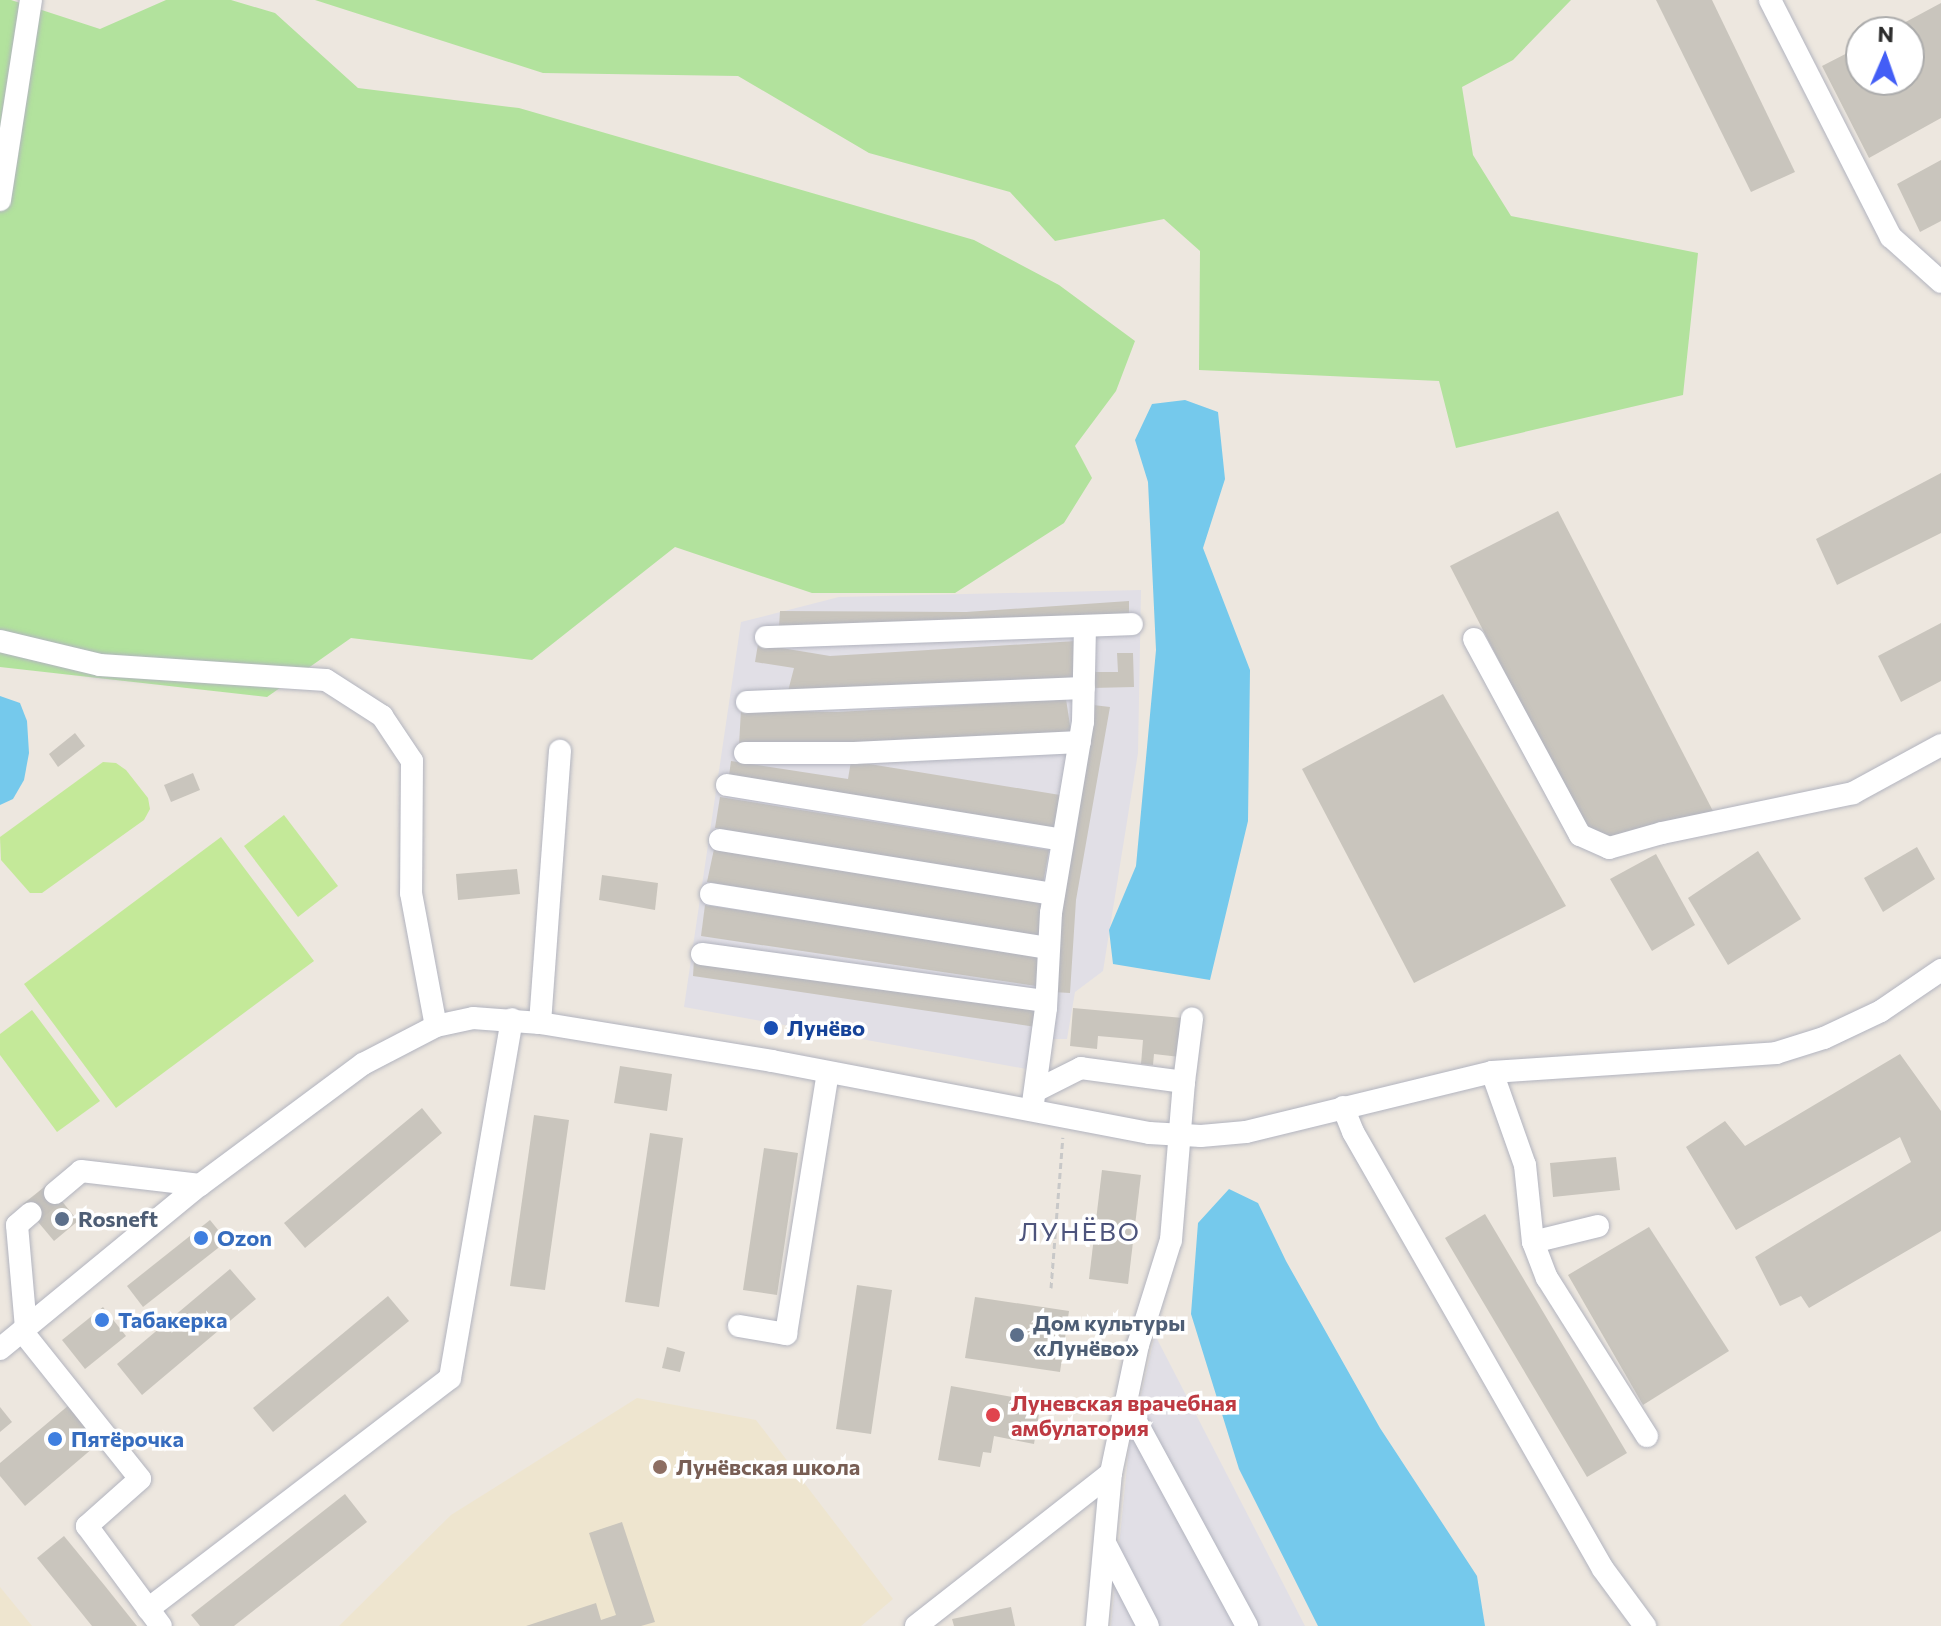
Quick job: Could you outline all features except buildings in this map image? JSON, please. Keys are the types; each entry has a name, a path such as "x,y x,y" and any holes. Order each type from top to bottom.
{"street":[{"path":"0,200 31,0"},
{"path":"1770,0 1891,237 1941,282"},
{"path":"766,637 1132,624"},
{"path":"1033,1102 1046,1001 1054,894 1080,742 1085,626"},
{"path":"1474,639 1580,835 1609,848 1662,833 1853,793 1941,745"},
{"path":"0,641 100,665 326,680 382,716 412,761 411,893 436,1026"},
{"path":"747,702 1084,688"},
{"path":"745,753 854,753 1080,742"},
{"path":"540,1023 560,751"},
{"path":"727,785 1063,840"},
{"path":"720,840 1054,894"},
{"path":"711,894 1049,948"},
{"path":"702,954 1046,1001"},
{"path":"0,1349 200,1185 363,1064 436,1026 473,1018 540,1023 828,1073 1033,1102 1065,1118 1178,1135 1246,1132 1492,1072 1776,1053 1824,1038 1881,1011 1941,970"},
{"path":"31,1213 17,1225 24,1330 140,1479 87,1526 155,1618 450,1378 512,1019"},
{"path":"1097,1626 1111,1473 1138,1345 1171,1240 1178,1135 1192,1019"},
{"path":"1033,1102 1081,1068 1184,1082"},
{"path":"1492,1072 1525,1165 1533,1242 1547,1278 1647,1436"},
{"path":"739,1326 786,1334 828,1073"},
{"path":"1343,1107 1353,1132 1603,1569 1645,1626"},
{"path":"55,1193 81,1171 200,1185"},
{"path":"1533,1242 1598,1226"},
{"path":"1126,1403 1247,1626"},
{"path":"916,1626 1111,1473"},
{"path":"1105,1542 1148,1626"}],"path":[{"path":"1051,1288 1065,1118"}],"shaded area":[{"path":"1141,590 1138,753 1103,971 1075,992 1067,1039 1047,1039 1049,1073 684,1007 741,622 839,597"},
{"path":"1155,1335 1305,1626 1111,1626 1129,1447"},
{"name":"Лунёвская школа","path":"637,1398 756,1420 893,1599 861,1626 339,1626 451,1515"},
{"path":"0,1587 32,1626 0,1626"}],"green space":[{"path":"0,0 11,0 100,29 166,0 231,0 275,13 358,88 519,108 974,240 1059,285 1135,341 1116,391 1075,446 1092,478 1064,523 955,593 812,593 675,547 532,660 351,638 267,697 0,667"},
{"path":"315,0 1571,0 1513,60 1462,87 1473,155 1511,216 1698,253 1683,395 1456,448 1439,381 1199,370 1200,251 1164,219 1055,241 1010,192 869,153 738,76 543,73"},
{"path":"103,762 116,763 126,770 148,798 150,809 144,820 42,893 30,893 1,860 0,837"},
{"path":"284,815 338,886 298,917 244,846"},
{"path":"221,837 314,961 116,1108 24,984"},
{"path":"32,1010 100,1101 57,1132 0,1055 0,1034"}],"water":[{"path":"1185,400 1218,412 1225,479 1203,548 1250,670 1248,821 1210,980 1113,964 1109,930 1136,866 1156,650 1148,482 1135,440 1152,404"},
{"path":"0,696 20,703 27,721 29,753 24,780 13,799 0,805"},
{"path":"1229,1189 1258,1203 1286,1261 1380,1428 1477,1576 1485,1626 1318,1626 1239,1469 1191,1314 1198,1223"}],"tunnel":[{"path":"31,1213 55,1193"}],"place":[{"name":"Лунёво","path":"771,1028"},
{"name":"Rosneft","path":"62,1219"},
{"name":"Ozon","path":"201,1238"},
{"name":"Табакерка","path":"102,1320"},
{"name":"Дом культуры «Лунёво»","path":"1017,1335"},
{"name":"Луневская врачебная амбулатория","path":"993,1415"},
{"name":"Пятёрочка","path":"55,1439"},
{"name":"Лунёвская школа","path":"660,1467"}],"district":[{"name":"ЛУНЁВО","path":"1080,1231"}]}
